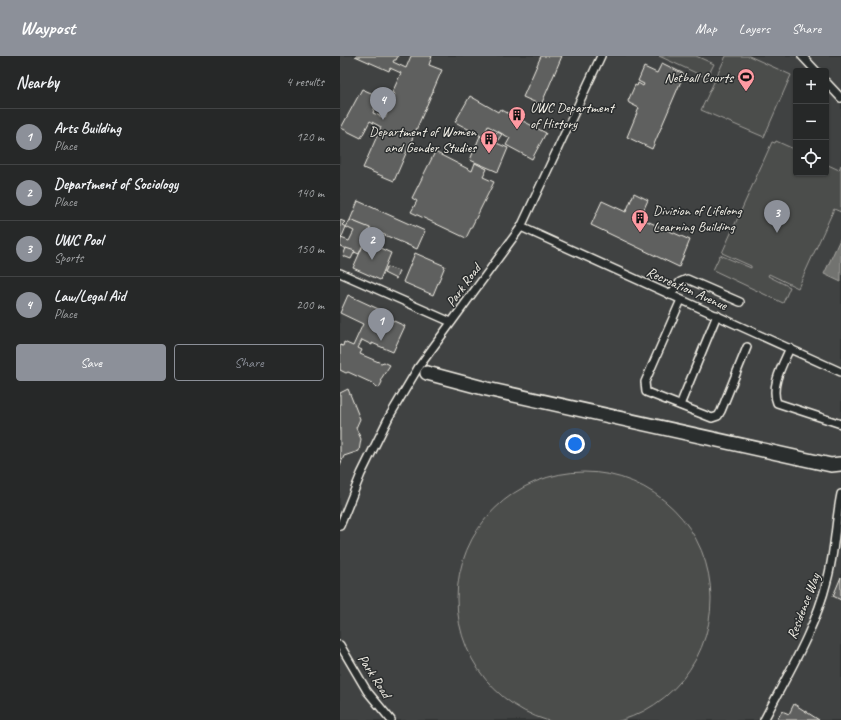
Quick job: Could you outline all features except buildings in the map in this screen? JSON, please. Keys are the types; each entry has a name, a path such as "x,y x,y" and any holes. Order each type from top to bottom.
{"street":[{"path":"427,373 487,389 644,424 831,465 840,464"}],"lane":[{"name":"Park Road","path":"340,526 361,474 388,417 418,368 521,227 601,56"},
{"path":"802,56 813,68"},
{"path":"829,85 841,98"},
{"name":"Recreation Avenue","path":"521,227 841,372"},
{"path":"340,272 451,322"},
{"path":"670,295 680,282 687,279 740,302"},
{"path":"681,300 645,382 646,392 712,418 718,416 747,347"},
{"path":"680,405 716,315"},
{"path":"790,348 777,381 774,396 777,404 841,424"},
{"name":"Residence Way","path":"764,720 808,634 819,608 827,582 834,547 841,494"},
{"name":"Park Road","path":"340,645 367,691 391,720"}],"shaded area":[{"path":"340,56 841,56 841,720 340,720"},
{"path":"659,56 696,56 714,64 707,78"},
{"name":"Netball Courts","path":"726,56 749,56 791,75 764,137 701,110"},
{"path":"776,141 793,149 793,176 829,176 829,165 839,170 841,165 841,212 834,209 798,288 769,274 768,276 790,287 783,303 713,270 720,255 751,268 751,266 722,253 772,142 775,143"},
{"path":"841,237 841,282 824,274"},
{"path":"572,472 596,472 633,481 665,500 683,518 702,550 709,574 711,599 709,624 702,648 683,680 665,698 633,717 621,721 596,726 572,726 535,717 503,698 485,680 466,648 462,636 457,611 457,587 466,550 485,518 503,500 535,481 547,477"}],"place":[{"name":"Netball Courts","path":"746,92"},
{"name":"Law/Legal Aid","path":"383,120"},
{"name":"UWC Department of History","path":"517,130"},
{"name":"Department of Women and Gender Studies","path":"489,154"},
{"name":"Division of Lifelong Learning Building","path":"640,233"},
{"name":"UWC Pool","path":"777,233"},
{"name":"Department of Sociology","path":"372,260"},
{"name":"Arts Building","path":"381,341"}]}
